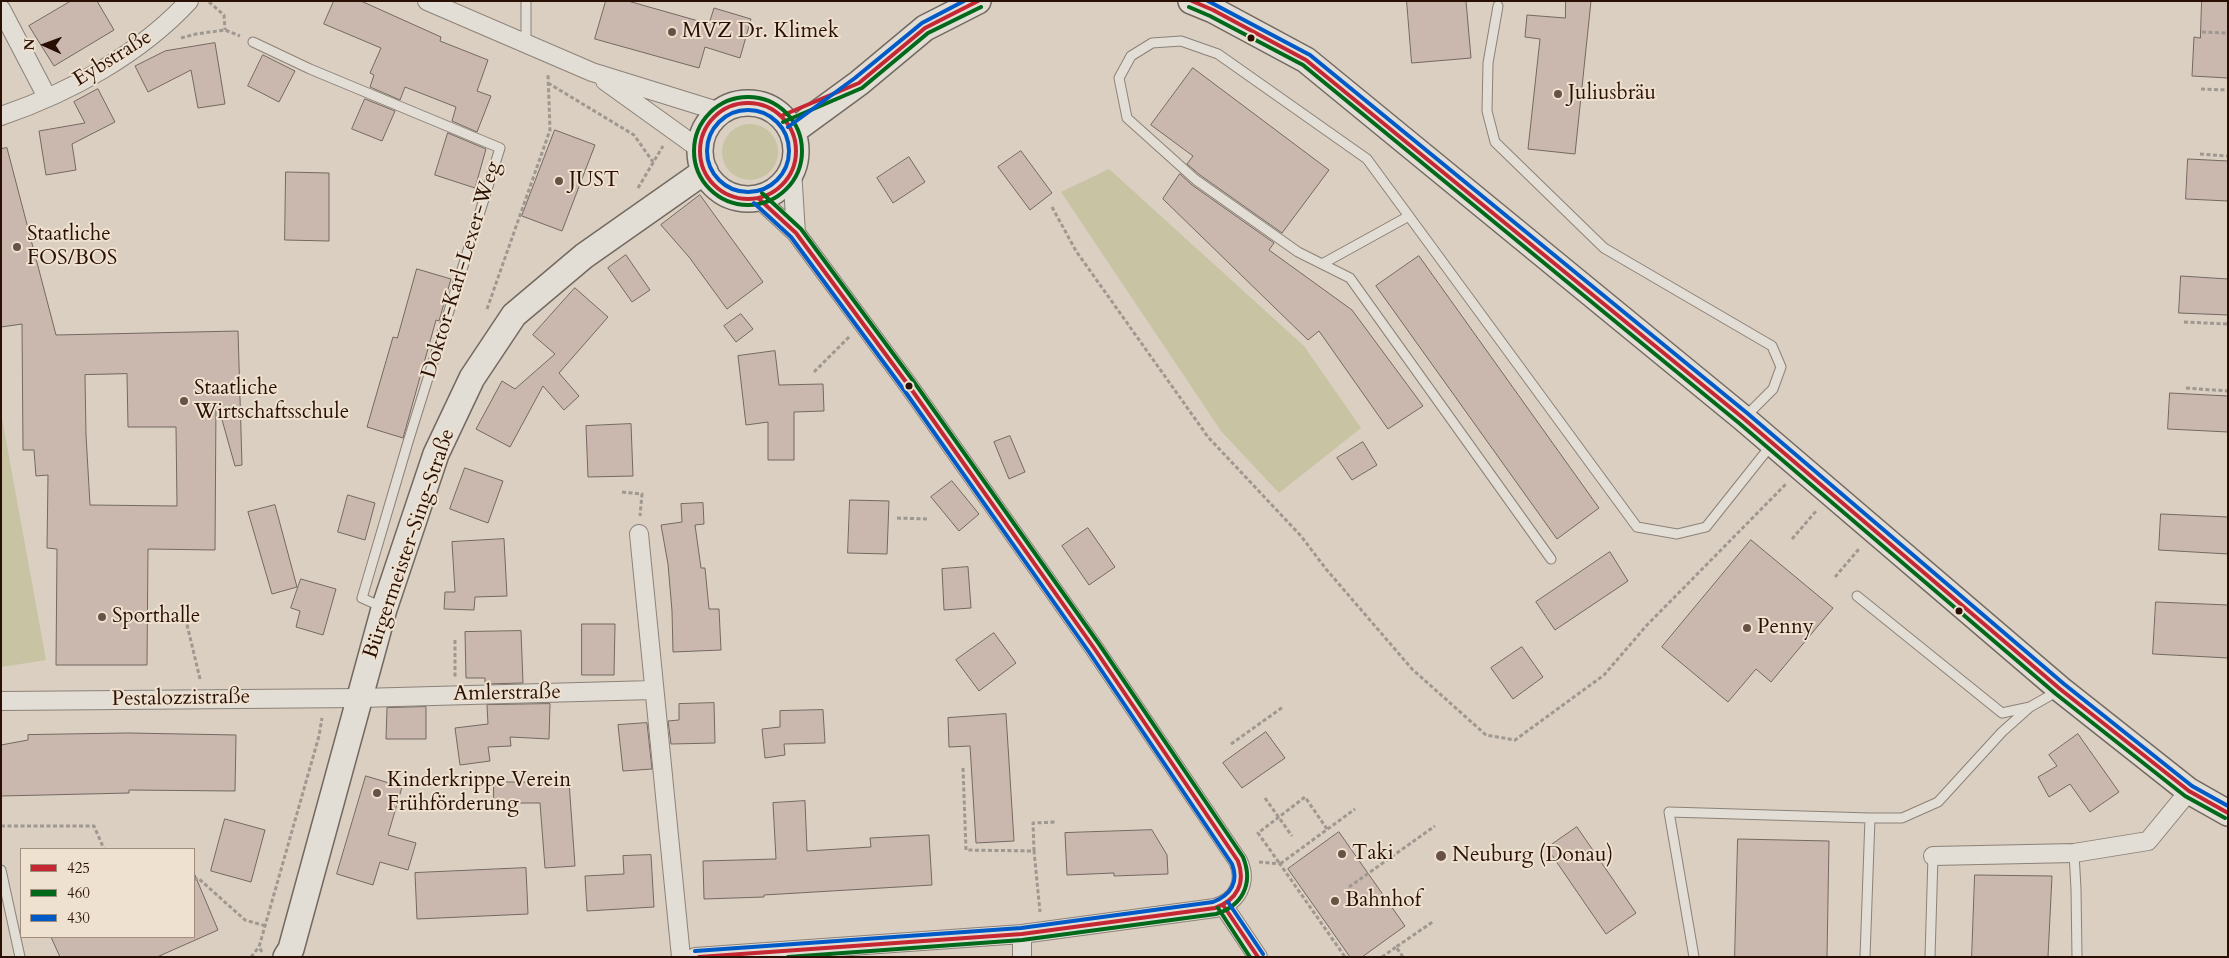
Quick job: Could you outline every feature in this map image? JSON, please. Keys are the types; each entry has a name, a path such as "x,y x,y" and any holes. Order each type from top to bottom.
{"main road":[{"path":"786,124 859,83 925,28 978,1"},
{"path":"1191,1 1213,10 1306,60 1743,418 2060,690 2189,791 2228,813"},
{"path":"752,103 762,105 786,124 796,144 796,157 792,170 784,183 772,193 749,199 731,196 716,186 703,161 706,128 721,112 736,105 752,103"},
{"name":"Bürgermeister-Sing-Straße","path":"286,957 291,949 384,608 436,454 472,378 514,315 584,256 649,211 703,161"}],"street":[{"name":"Eybstraße","path":"1,116 79,82 123,56 171,21 189,1"},
{"path":"427,1 592,72 721,112"},
{"path":"1,9 47,97"},
{"path":"592,72 673,130 703,161"},
{"path":"792,170 796,233"},
{"path":"695,957 888,950 1042,932 1223,906 1236,895 1240,888 1242,874 1238,861 1094,648 796,233 758,198"},
{"path":"639,534 681,957"},
{"name":"Amlerstraße","path":"360,698 654,690"},
{"name":"Pestalozzistraße","path":"1,701 360,698"},
{"path":"1933,856 2074,853 2148,841 2189,791"},
{"path":"1223,906 1258,957"},
{"path":"1022,934 1022,957"}],"lane":[{"path":"526,1 526,44"},
{"path":"1498,6 1488,63 1487,111 1495,142 1604,248 1772,346 1781,366 1773,389 1743,418"},
{"path":"1551,559 1350,278 1298,252 1196,180 1127,118 1119,78 1131,56 1152,43 1181,41 1218,54 1367,159 1637,527 1677,534 1706,528 1772,444"},
{"name":"Doktor-Karl-Lexer-Weg","path":"253,42 310,70 500,148 408,442 362,598 384,608"},
{"path":"1322,264 1409,216"},
{"path":"1857,596 2002,713 2030,707"},
{"path":"1694,957 1668,812 1902,818 1938,802 2002,732 2030,707 2060,690"},
{"path":"1865,957 1870,818"},
{"path":"2074,853 2077,957"},
{"path":"1930,957 1933,856"},
{"path":"1,870 20,957"}],"path":[{"path":"209,1 224,15 225,30"},
{"path":"178,39 196,34 225,30 253,42"},
{"path":"2202,32 2228,33"},
{"path":"485,315 550,130 547,53"},
{"path":"548,82 634,135 654,162"},
{"path":"2202,89 2228,90"},
{"path":"649,211 638,189 673,130"},
{"path":"2200,154 2228,156"},
{"path":"1052,207 1076,251 1208,437 1301,536 1326,569 1412,669 1486,735 1514,740 1604,675 1647,624 1801,468"},
{"path":"2184,322 2228,324"},
{"path":"814,372 862,324"},
{"path":"2186,388 2228,391"},
{"path":"622,492 642,494 639,534"},
{"path":"1792,539 1830,494"},
{"path":"897,518 928,519"},
{"path":"1835,577 1874,531"},
{"path":"184,612 205,699"},
{"path":"455,640 455,695"},
{"path":"251,957 259,947 266,926 319,736 325,698"},
{"path":"1231,744 1283,707"},
{"path":"963,768 966,850 1034,851"},
{"path":"1328,829 1305,796 1258,833 1316,911 1345,957"},
{"path":"1265,798 1292,836"},
{"path":"1238,861 1280,864 1355,809"},
{"path":"1042,932 1033,823 1058,822"},
{"path":"1,826 94,826 104,848"},
{"path":"1349,887 1435,826"},
{"path":"195,880 198,878 245,920 266,926"},
{"path":"1382,957 1434,921"},
{"path":"259,947 265,957"},
{"path":"1396,947 1403,957"}],"shaded area":[{"path":"744,124 756,124 766,128 774,136 778,152 774,168 766,176 756,180 744,180 734,176 726,168 722,158 722,146 726,136 734,128"},
{"path":"1109,169 1304,346 1361,428 1279,493 1221,431 1061,192"},
{"path":"1,413 46,660 1,667"}],"building":[{"path":"71,1 97,1 114,30 54,66 29,26"},
{"path":"334,1 361,1 441,37 440,41 488,60 477,91 491,96 477,132 452,121 456,107 405,87 400,100 370,87 374,75 370,73 381,48 324,24"},
{"name":"MVZ Dr. Klimek","path":"606,1 628,1 709,24 714,8 751,19 740,58 705,47 699,68 595,39"},
{"path":"1407,1 1466,1 1471,58 1412,63"},
{"name":"Juliusbräu","path":"1566,1 1591,1 1575,154 1528,149 1540,39 1525,37 1527,15 1565,18"},
{"path":"2202,1 2228,1 2228,78 2192,76 2194,37 2200,38"},
{"path":"215,43 225,104 198,108 191,70 148,92 135,66 165,51"},
{"path":"263,55 295,71 279,102 248,86"},
{"path":"1193,68 1329,170 1282,233 1200,175 1187,164 1193,156 1151,125"},
{"path":"98,89 115,122 72,144 76,170 46,175 39,131 85,123 74,102"},
{"path":"365,99 395,111 382,141 352,129"},
{"name":"JUST","path":"555,130 595,145 562,231 522,216"},
{"path":"448,133 486,149 475,188 435,175"},
{"path":"7,148 56,335 238,331 242,465 235,466 216,402 215,550 148,549 147,665 56,665 57,549 47,548 48,475 36,476 34,450 23,450 22,324 1,327 1,149","holes":["127,374 128,427 176,427 177,506 90,505 85,375"]},
{"path":"1021,151 1052,193 1030,210 998,167"},
{"path":"909,157 925,182 893,203 877,178"},
{"path":"2188,159 2228,161 2228,201 2186,199"},
{"path":"286,172 329,173 329,241 285,240"},
{"path":"1180,174 1192,185 1274,243 1269,250 1352,310 1423,406 1388,429 1319,331 1308,340 1163,199"},
{"path":"700,195 763,282 727,309 689,257 661,225"},
{"path":"626,255 650,290 632,302 608,268"},
{"path":"1419,256 1599,508 1557,539 1376,286"},
{"path":"417,269 451,279 439,321 436,320 403,438 367,427 393,337 397,338"},
{"path":"2181,276 2228,279 2228,315 2179,313"},
{"path":"575,288 608,317 559,373 579,396 564,410 543,386 510,447 476,429 502,381 515,389 555,354 533,335"},
{"path":"741,314 753,329 736,342 724,326"},
{"path":"775,351 779,385 823,384 824,411 794,412 794,460 768,460 768,422 746,425 738,356"},
{"path":"2170,393 2228,396 2228,432 2168,429"},
{"path":"631,424 633,476 588,477 586,426"},
{"path":"1010,436 1025,472 1009,479 994,442"},
{"path":"1363,442 1377,465 1352,480 1337,458"},
{"path":"465,468 503,481 488,523 450,509"},
{"path":"952,481 979,514 959,531 931,497"},
{"path":"348,495 375,503 365,540 338,532"},
{"path":"850,500 889,501 887,554 848,553"},
{"path":"703,503 704,524 695,525 701,568 705,568 709,609 719,609 721,650 673,652 668,564 661,525 682,522 681,504"},
{"path":"275,505 297,587 272,594 248,512"},
{"path":"2161,514 2228,517 2228,554 2159,550"},
{"path":"1088,528 1115,567 1089,585 1062,546"},
{"path":"504,539 507,596 475,597 474,610 444,609 445,592 455,592 452,542"},
{"name":"Penny","path":"1751,540 1833,608 1771,682 1756,669 1728,702 1662,647"},
{"path":"1610,552 1628,581 1555,630 1536,602"},
{"path":"968,567 971,608 944,610 942,569"},
{"path":"301,579 336,589 323,635 296,627 300,611 291,608"},
{"path":"2156,602 2228,605 2228,658 2153,654"},
{"path":"582,624 615,624 614,675 582,675"},
{"path":"521,631 523,683 485,684 485,678 466,678 465,632"},
{"path":"994,633 1016,663 979,691 956,660"},
{"path":"1522,647 1543,677 1513,699 1491,668"},
{"path":"714,703 715,743 671,744 668,721 679,720 679,704"},
{"path":"550,704 549,739 510,737 511,746 488,747 490,761 460,765 455,728 488,724 487,705"},
{"path":"426,707 426,739 386,739 387,708"},
{"path":"823,710 825,743 784,744 785,755 765,758 762,729 780,727 780,711"},
{"path":"1006,714 1014,841 976,843 970,746 949,747 948,718"},
{"path":"647,723 652,769 623,771 618,725"},
{"path":"1266,732 1285,758 1242,788 1223,763"},
{"path":"128,733 236,735 235,791 129,790 129,793 1,796 1,745 28,740 28,735"},
{"path":"2078,734 2119,792 2090,812 2070,784 2049,797 2038,777 2057,766 2049,755"},
{"path":"366,776 402,787 388,835 416,843 408,870 380,862 373,885 337,874"},
{"path":"494,782 569,782 575,866 545,868 540,803 494,803"},
{"path":"805,801 807,851 871,847 870,838 929,835 932,885 764,895 764,897 704,899 703,861 776,859 773,803"},
{"path":"225,819 265,830 251,882 211,871"},
{"path":"1577,827 1636,913 1606,934 1547,848"},
{"path":"1152,830 1167,855 1168,874 1114,876 1114,873 1067,875 1065,833"},
{"name":"Bahnhof","path":"1339,832 1405,926 1362,957 1350,957 1288,869"},
{"path":"1738,839 1829,841 1827,957 1735,957"},
{"path":"651,855 654,907 587,911 585,876 624,874 623,856"},
{"path":"526,868 528,914 417,919 415,873"},
{"path":"195,875 218,930 157,957 60,957 51,938 195,938"},
{"path":"1975,875 2052,876 2048,957 1972,957"}],"transit line":[{"name":"430","path":"788,127 855,78 922,23 964,1"},
{"name":"425","path":"781,116 859,83 925,28 978,1"},
{"name":"425","path":"1192,1 1213,10 1306,60 1743,418 2060,689 2189,791 2228,813"},
{"name":"430","path":"1208,1 1310,55 1747,413 2064,684 2192,786 2228,806"},
{"name":"460","path":"783,122 862,88 928,33 981,7"},
{"name":"460","path":"1189,7 1210,16 1303,65 1739,423 2056,694 2185,796 2225,818"},
{"name":"460","path":"748,97 769,101 786,113 798,130 802,151 798,172 786,189 769,201 748,205 727,201 710,189 698,172 694,151 698,130 710,113 727,101 748,97"},
{"name":"425","path":"748,103 766,107 782,117 792,133 796,151 792,169 782,185 766,195 748,199 730,195 714,185 704,169 700,151 704,133 714,117 730,107 748,103"},
{"name":"430","path":"740,110 756,110 771,117 782,128 789,143 789,151 786,167 777,180 756,192 740,192 725,185 714,174 707,159 707,143 714,128 725,117 740,110"},
{"name":"460","path":"762,193 801,229 914,382 1099,644 1243,857 1247,876 1246,885 1239,900 1233,906 1216,914 1022,940 788,957"},
{"name":"425","path":"699,957 1022,934 1215,908 1223,905 1234,895 1238,890 1241,876 1238,861 1094,648 909,386 796,233 758,198"},
{"name":"430","path":"695,951 1021,928 1213,902 1229,892 1235,877 1232,864 1089,652 904,390 791,237 754,203"},
{"name":"430","path":"1228,902 1263,954"},
{"name":"425","path":"1223,905 1258,957"},
{"name":"460","path":"1218,908 1250,957"}],"place":[{"name":"MVZ Dr. Klimek","path":"672,32"},
{"name":"Juliusbräu","path":"1558,94"},
{"name":"JUST","path":"559,181"},
{"name":"Staatliche FOS/BOS","path":"17,247"},
{"name":"Staatliche Wirtschaftsschule","path":"184,401"},
{"name":"Sporthalle","path":"102,617"},
{"name":"Penny","path":"1747,628"},
{"name":"Kinderkrippe Verein Frühförderung","path":"377,793"},
{"name":"Taki","path":"1342,854"},
{"name":"Neuburg (Donau)","path":"1441,856"},
{"name":"Bahnhof","path":"1335,901"}]}
